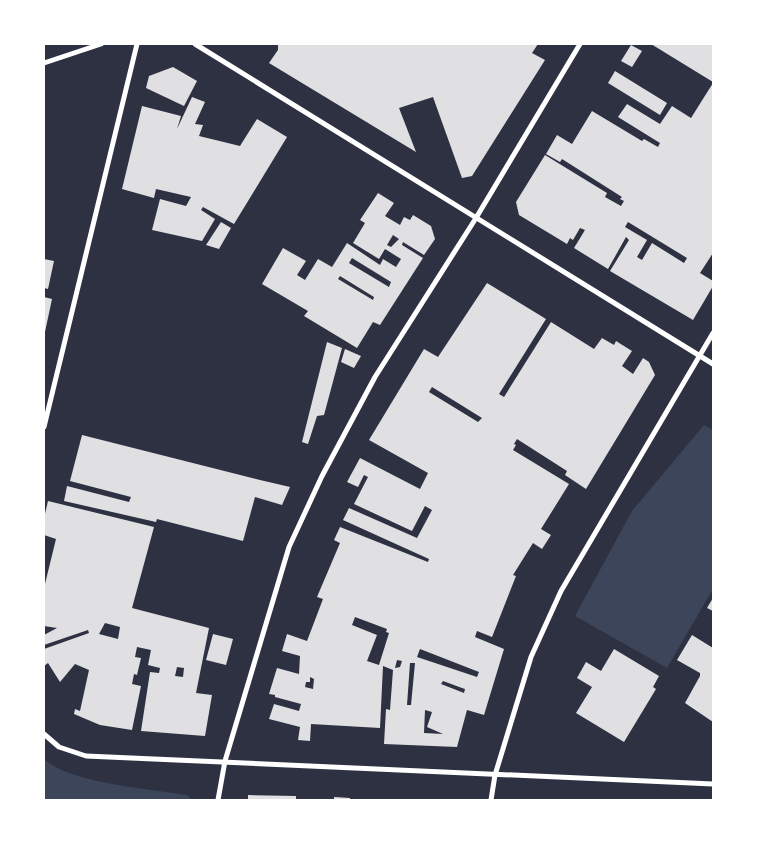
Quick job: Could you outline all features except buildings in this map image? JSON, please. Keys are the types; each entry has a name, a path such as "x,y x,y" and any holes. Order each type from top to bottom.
{"street":[{"path":"44,63 101,44"},
{"path":"44,427 137,44"},
{"path":"195,44 713,364"},
{"path":"218,800 225,760 289,547 322,476 375,377 476,218 580,44"},
{"path":"491,800 495,775 531,657 561,591 713,332"},
{"path":"44,734 58,747 86,756 225,760 495,775 713,784"}],"shaded area":[{"path":"704,425 713,430 713,589 667,668 575,616 632,511"},
{"path":"44,759 72,774 111,784 187,795 192,800 44,800"}]}
